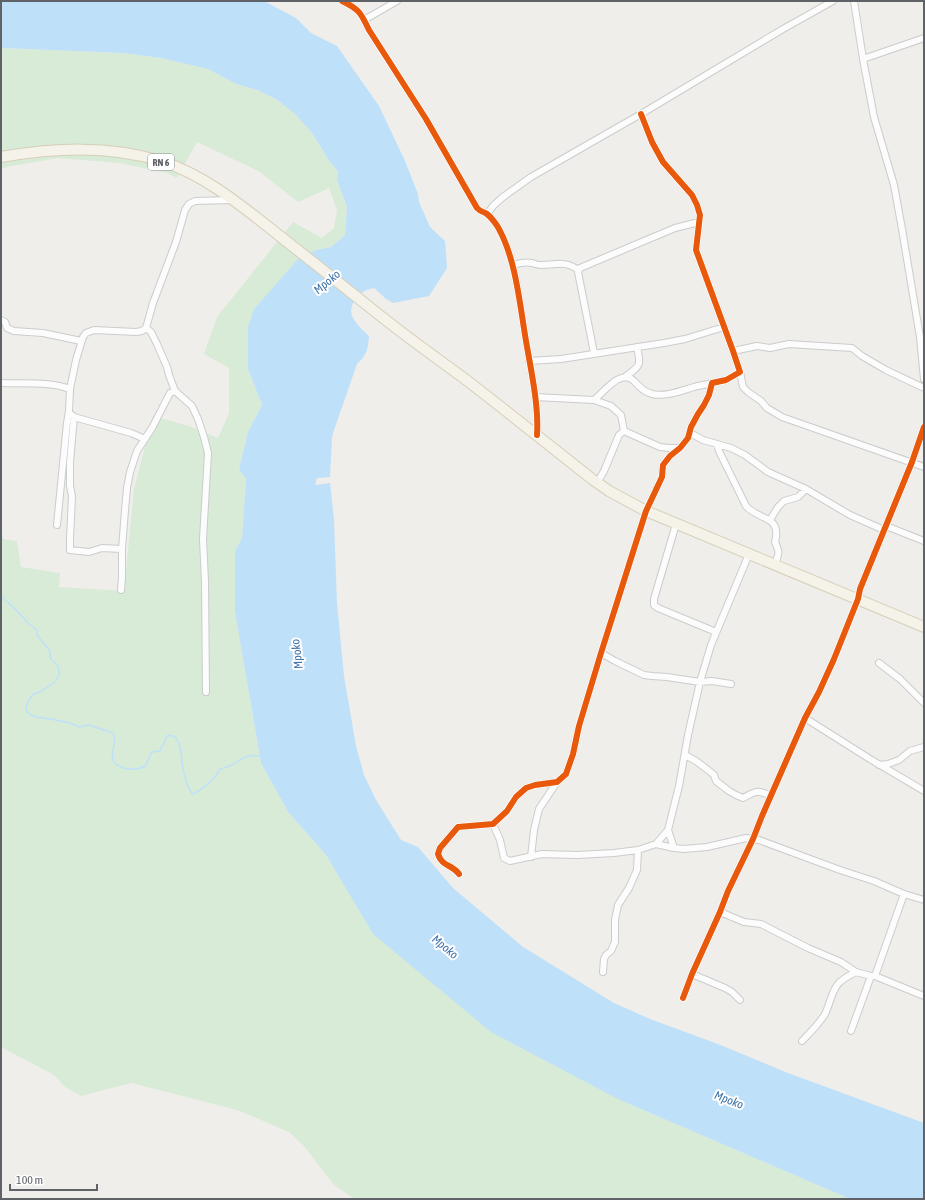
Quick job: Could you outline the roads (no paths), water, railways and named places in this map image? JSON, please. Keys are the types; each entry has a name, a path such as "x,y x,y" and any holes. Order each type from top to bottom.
{"main road":[{"name":"RN 6","path":"1,157 31,152 82,148 126,153 161,161 198,178 234,200 419,346 467,380 609,491 646,511 924,628"}],"street":[{"path":"342,1 354,7 364,20 426,119 477,208 487,214 499,228 513,265 535,397 537,435"},
{"path":"364,20 397,1"},
{"path":"487,214 503,197 531,177 833,1"},
{"path":"854,1 874,117 897,200 920,337 924,379"},
{"path":"863,59 924,38"},
{"path":"641,114 652,142 663,162 692,195 697,205 700,215 696,250 733,350 743,387 761,401 767,408 782,417 924,467"},
{"path":"57,525 70,389 81,340 86,333 94,330 136,332 142,331 146,328 153,303 176,242 185,210 189,204 195,201 234,200"},
{"path":"594,353 578,272 580,268 675,228 699,222"},
{"path":"513,265 519,263 539,265 564,263 579,270"},
{"path":"1,320 7,328 14,331 42,333 81,340"},
{"path":"529,361 561,359 685,339 724,327"},
{"path":"146,328 151,332 157,344 176,391 192,406 202,431 208,453 203,539 206,692"},
{"path":"733,350 757,346 770,348 789,344 852,348 880,367 924,388"},
{"path":"594,400 610,384 625,377 638,368 640,362 638,347"},
{"path":"625,377 632,379 645,391 652,394 664,394 674,393 696,386 726,380 740,372"},
{"path":"1,383 47,385 70,389"},
{"path":"531,857 534,830 539,809 558,782 566,774 573,754 579,726 646,511 662,477 663,465 688,438 698,414 707,400 712,383"},
{"path":"121,590 122,549 127,488 130,472 137,451 152,428 170,393 176,391"},
{"path":"535,397 594,400 611,406 621,415 624,431"},
{"path":"69,411 74,417 131,433 145,439"},
{"path":"74,417 70,462 70,486 72,496 70,550 88,552 102,548 122,549"},
{"path":"683,998 728,891 753,839 805,718 834,659 858,599 860,589 912,462 924,427"},
{"path":"624,431 660,447 680,448"},
{"path":"597,483 604,471 619,435 624,431"},
{"path":"690,433 703,440 731,448 745,455 768,472 806,489 850,516 924,541"},
{"path":"717,444 746,506 750,511 770,520 777,528 776,542 779,548 775,564"},
{"path":"770,520 784,501 798,497 806,489"},
{"path":"676,524 654,599 654,605 716,632"},
{"path":"493,824 500,840 504,858 510,860 542,854 577,855 614,853 638,850 656,844 668,830 679,786 705,663 716,632 749,554"},
{"path":"602,653 644,675 700,682 731,684"},
{"path":"879,663 900,679 924,704"},
{"path":"805,718 879,765 924,791"},
{"path":"879,765 888,764 899,760 910,752 924,747"},
{"path":"685,756 702,765 714,775 716,781 736,795 743,798 755,791 760,791 771,796"},
{"path":"459,874 456,870 440,860 438,854 440,848 458,827 493,824 507,811 516,797 526,788 535,785 558,782"},
{"path":"668,830 674,848"},
{"path":"656,844 674,848 707,847 746,838 753,839 924,900"},
{"path":"603,972 604,959 611,951 615,942 615,920 618,904 629,888 637,870 638,850"},
{"path":"851,1031 904,894"},
{"path":"720,912 744,922 761,924 808,948 841,962 856,972 873,976 924,996"},
{"path":"802,1040 813,1032 825,1014 838,984 856,972"},
{"path":"692,974 725,988 740,1000"}],"water":[{"name":"Mpoko","path":"1,1 264,1 296,18 311,33 337,46 379,106 405,161 418,194 419,202 430,227 445,241 447,268 429,296 393,303 374,288 362,293 352,304 351,310 354,319 369,336 367,348 365,355 357,364 333,433 330,477 317,478 315,485 330,483 334,519 337,603 344,676 356,746 364,775 376,800 401,840 418,847 453,888 523,947 614,1003 650,1019 718,1044 788,1073 924,1123 924,1199 850,1199 620,1100 491,1032 373,934 326,855 288,812 261,763 235,612 235,551 242,538 246,479 239,469 248,432 262,405 248,369 248,327 254,309 299,258 316,250 331,247 345,235 347,207 337,180 338,171 330,162 312,133 295,114 276,99 257,90 236,84 208,69 161,58 123,53 1,48"}],"waterway":[{"path":"1,596 37,630 37,635 50,651 50,658 58,666 59,675 55,682 40,692 33,694 28,702 26,708 27,712 31,715 70,723 79,727 89,725 113,733 115,738 112,757 117,765 130,769 137,769 145,766 152,752 160,751 167,736 172,736 176,738 180,747 185,778 189,789 193,794 208,783 220,769 248,756 260,756"}]}
